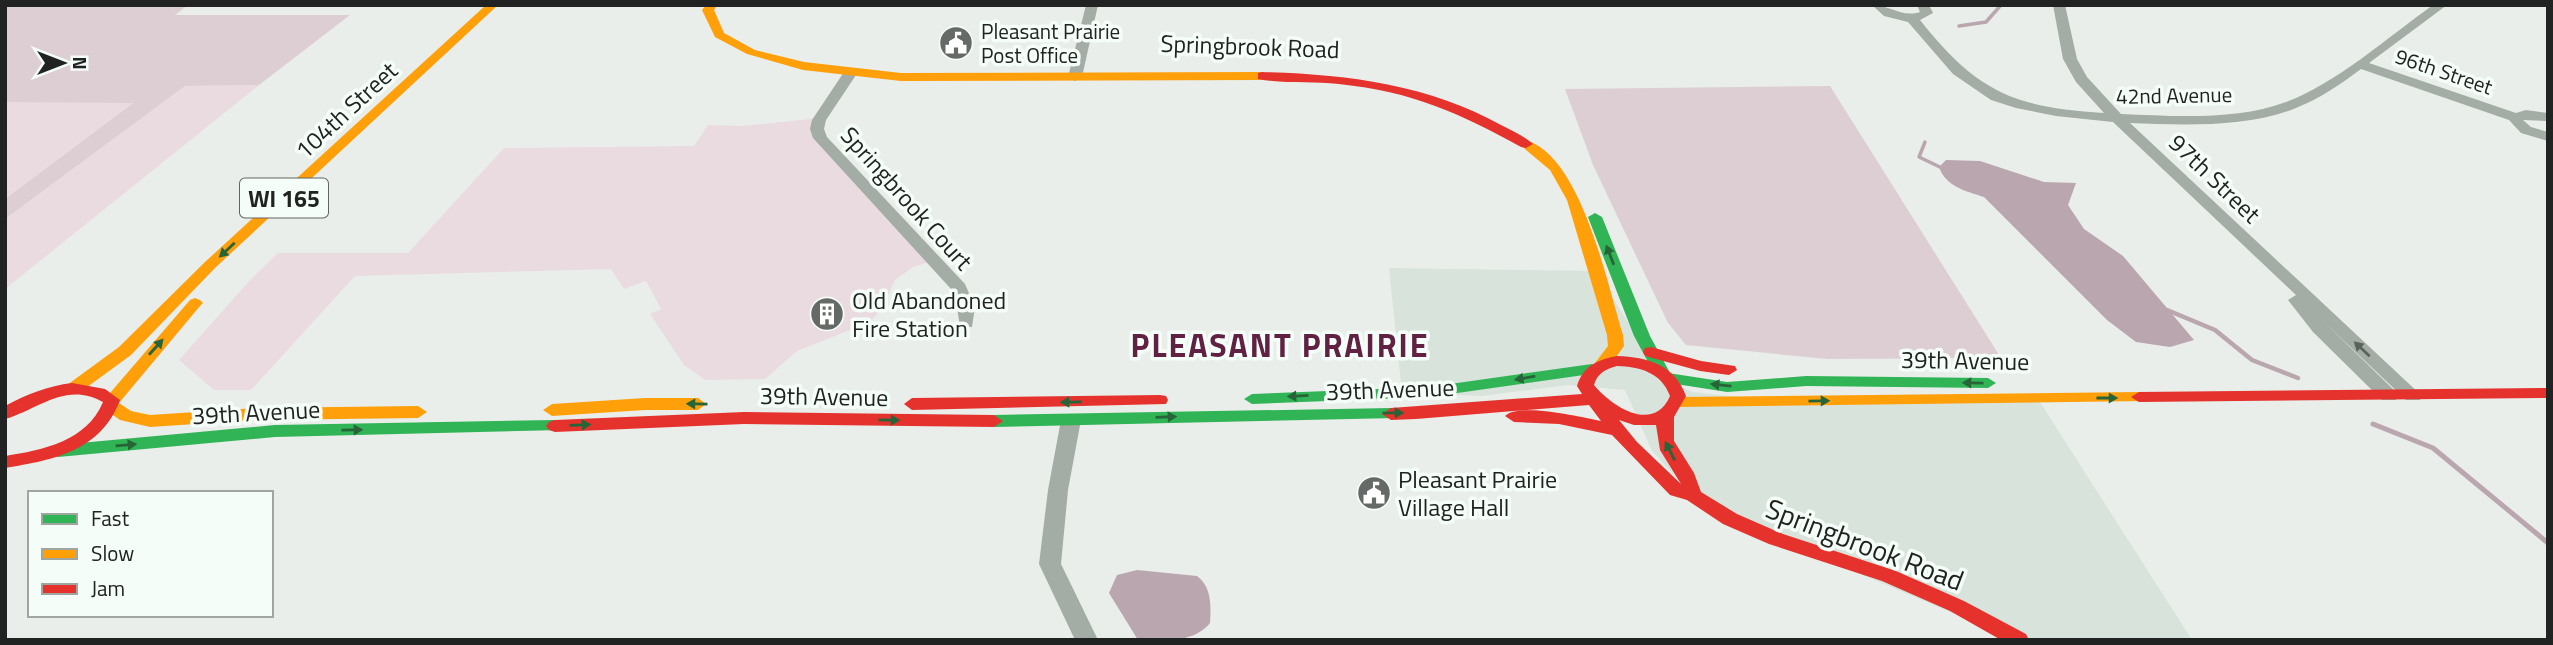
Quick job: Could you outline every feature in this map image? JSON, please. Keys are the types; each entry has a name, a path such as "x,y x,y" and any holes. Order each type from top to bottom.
{"main road":[{"name":"104th Street","path":"67,390 125,351 210,265 494,5"},
{"name":"104th Street","path":"112,403 216,280 508,5"},
{"name":"Springbrook Road","path":"712,5 708,10 719,36 751,52 803,66 901,78 1272,65 1320,68 1417,85 1494,115 1537,142 1560,162 1582,188 1651,352 1665,374"},
{"name":"Springbrook Road","path":"1076,71 1334,78 1419,96 1483,120 1530,147 1564,180 1577,210 1615,335 1616,346 1598,366"},
{"path":"1651,352 1700,366 1806,381"},
{"path":"1671,408 1653,418 1631,418 1609,412 1594,402 1585,386 1586,377 1598,366 1632,361 1665,374 1678,390 1662,435 1671,456 1692,482 1693,495"},
{"name":"39th Avenue","path":"1229,399 1429,391 1598,366"},
{"name":"39th Avenue","path":"1665,374 1727,387 1806,381 2111,384 2225,391 2261,397"},
{"name":"39th Avenue","path":"67,390 92,388 105,392 126,416 150,421 328,412 518,412 645,404 1177,400"},
{"path":"5,401 67,390"},
{"name":"WI 165","path":"5,413 38,397 67,390"},
{"name":"39th Avenue","path":"1671,408 2548,393"},
{"name":"39th Avenue","path":"51,453 222,435 313,431 755,418 1071,420 1443,412 1559,399 1594,402"},
{"name":"Springbrook Road","path":"1594,402 1658,474 1676,490 1693,495 1730,519 1776,539 1889,576 1957,607 2019,640"},
{"name":"WI 165","path":"5,475 96,429 107,417 112,403"},
{"path":"313,431 328,412"},
{"path":"1443,412 1559,418 1618,430"},
{"path":"5,462 51,453"}],"street":[{"path":"1076,71 1091,5"},
{"path":"1878,5 1889,13 1912,18 1927,13 1923,5"},
{"name":"97th Street","path":"2059,5 2070,59 2081,79 2117,118 2413,396"},
{"name":"42nd Avenue","path":"1912,18 1954,71 2000,99 2051,113 2117,118 2202,117 2268,112 2290,106 2358,64 2441,5"},
{"name":"96th Street","path":"2358,64 2516,118 2525,114 2548,117"},
{"name":"Springbrook Court","path":"851,72 819,120 817,129 820,138 959,288 966,307 965,323"},
{"name":"96th Street","path":"2516,118 2519,125 2526,130 2548,137"},
{"name":"97th Street","path":"2283,276 2300,306 2389,396"},
{"path":"1071,420 1058,490 1050,564 1087,640"}],"shaded area":[{"path":"5,5 188,5 175,15 350,15 259,85 185,86 5,219 5,199 133,103 5,102"},
{"path":"259,85 5,289 5,219 185,86"},
{"path":"1830,86 2001,358 1827,359 1686,345 1668,323 1593,165 1565,89"},
{"path":"5,102 134,102 5,199"},
{"path":"820,118 817,129 933,261 913,267 895,280 881,310 870,322 797,351 765,379 705,380 684,365 650,314 661,309 646,281 624,289 611,269 355,276 251,390 214,390 179,360 250,280 278,253 408,253 504,148 694,146 708,125 742,126"},
{"path":"1946,160 1980,161 2044,182 2076,183 2068,205 2084,229 2123,256 2194,340 2170,347 2136,342 2107,320 1984,197 1957,187 1946,179 1939,167"},
{"path":"1389,268 1596,271 1664,380 1693,392 1780,402 2038,399 2192,640 2017,640 1739,523 1674,475 1652,451 1625,390 1568,385 1482,396 1402,393"},
{"path":"1137,570 1197,576 1208,591 1210,623 1195,635 1186,638 1138,640 1109,593 1117,575"}],"waterway":[{"path":"1959,26 1986,22 2001,5"},
{"path":"1925,142 1919,157 1942,168"},
{"path":"2167,310 2215,330 2252,360 2298,378"},
{"path":"2373,424 2433,448 2548,543"}],"traffic: fast":[{"path":"1595,217 1642,336 1661,371"},
{"path":"1252,399 1429,392 1592,369"},
{"path":"1669,378 1727,387 1806,381 1988,383"},
{"path":"994,421 1391,414"},
{"path":"58,451 275,431 555,426"}],"traffic: slow":[{"path":"73,389 125,351 210,265 493,5"},
{"path":"712,5 708,10 719,35 751,52 803,66 901,77 1262,76"},
{"path":"1526,144 1555,168 1574,200 1615,335 1616,346 1603,363"},
{"path":"112,400 195,303"},
{"path":"1677,402 2139,397"},
{"path":"552,410 645,404 698,404"},
{"path":"112,406 126,416 150,421 256,414 418,412"}],"traffic: jam":[{"path":"1262,76 1365,83 1415,94 1464,111 1526,144"},
{"path":"1651,352 1700,366 1729,370"},
{"path":"1617,361 1654,368 1669,379 1678,396 1672,410 1662,418 1649,421 1634,419 1619,414 1593,396 1585,386 1589,375 1601,366 1617,361"},
{"path":"5,413 44,394 72,388 86,389 112,400 97,427 84,437 53,451 5,462"},
{"path":"2139,397 2548,393"},
{"path":"1391,414 1591,399"},
{"path":"912,404 1160,400"},
{"path":"1597,405 1631,446 1676,490 1693,495 1730,519 1776,539 1889,576 1957,606 2019,640"},
{"path":"1666,414 1666,441 1690,482 1693,495"},
{"path":"1514,416 1559,418 1617,430"},
{"path":"555,426 744,418 994,421"}],"place":[{"name":"Pleasant Prairie Post Office","path":"956,43"},
{"name":"Old Abandoned Fire Station","path":"827,314"},
{"name":"Pleasant Prairie Village Hall","path":"1374,493"}],"district":[{"name":"PLEASANT PRAIRIE","path":"1280,345"}]}
